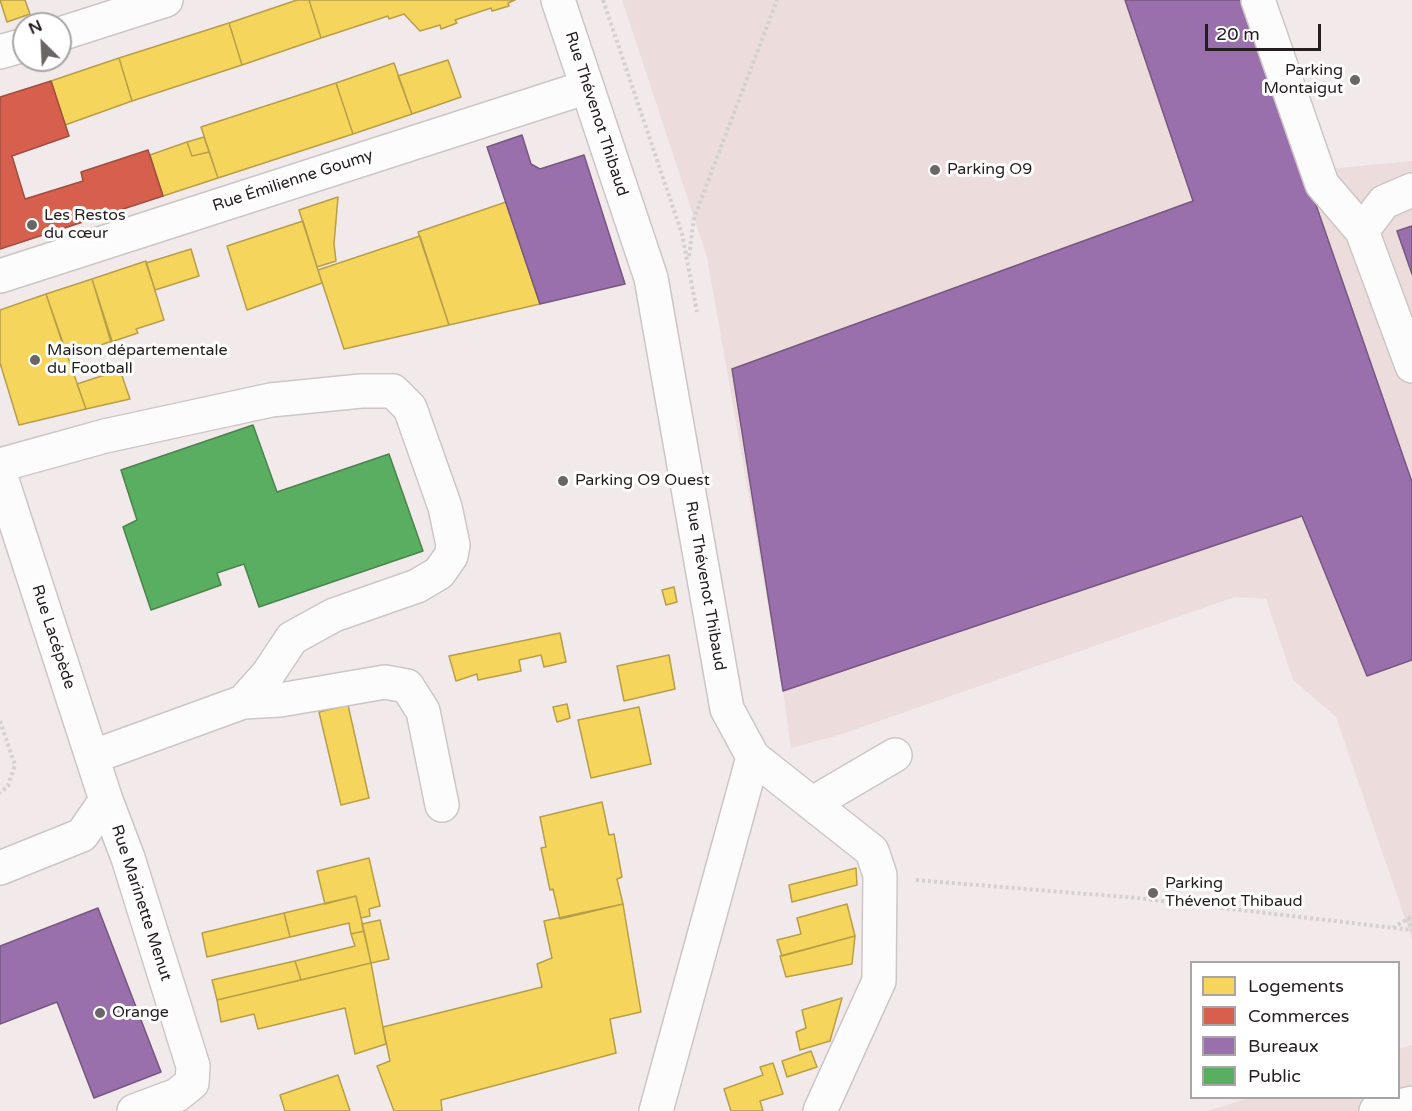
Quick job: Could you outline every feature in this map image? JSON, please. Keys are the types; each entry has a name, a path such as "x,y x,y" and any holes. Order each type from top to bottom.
{"street":[{"path":"72,30 166,0"},
{"name":"Rue Thévenot Thibaud","path":"558,0 651,278 727,709 753,757 813,802 872,851 880,874 879,981 820,1111"},
{"path":"1258,0 1322,184 1362,231 1412,366"},
{"name":"Rue Émilienne Goumy","path":"0,276 587,87"},
{"path":"1362,231 1384,202 1412,190"},
{"path":"0,465 105,435 271,400 361,391 393,392 410,408 445,507 453,545 451,556 439,573 417,586 334,615 292,638 268,674 243,702"},
{"name":"Rue Lacépède","path":"0,474 105,800"},
{"path":"92,757 243,702 280,700 385,682 407,686 423,711 442,805"},
{"path":"813,802 895,755"},
{"path":"656,1111 753,757"},
{"path":"0,868 82,835 105,800"},
{"name":"Rue Marinette Menut","path":"105,800 128,858 193,1066 192,1083 177,1095 134,1111"},
{"path":"1376,1111 1412,1103"}],"path":[{"path":"694,218 777,0"},
{"path":"0,721 15,765 8,786 0,793"},
{"path":"880,874 938,883 1137,898 1412,930 1410,917 1393,927"}],"shaded area":[{"path":"622,0 1271,0 1328,169 1412,161 1412,939 1336,717 1293,680 1266,599 1235,597 839,735 791,748 707,257"},
{"path":"1412,1045 1412,1111 1208,1111 1246,1099 1400,1099 1400,1049"}],"building: Logements":[{"path":"0,0 25,0 29,12 12,12 12,20 7,22"},
{"path":"297,0 309,0 321,38 242,65 229,23"},
{"path":"309,0 515,0 508,3 509,6 492,11 491,8 455,20 457,23 441,29 440,25 420,31 404,14 389,19 388,16 321,38"},
{"path":"229,23 242,65 132,101 119,58"},
{"path":"119,58 132,101 65,125 51,81"},
{"path":"448,60 461,97 412,114 398,76"},
{"path":"394,63 412,114 353,134 336,83"},
{"path":"336,83 353,134 218,178 201,127"},
{"path":"204,137 209,152 192,156 187,142"},
{"path":"187,142 192,156 209,152 218,178 163,196 150,155"},
{"path":"338,197 334,244 336,261 317,267 299,210"},
{"path":"506,202 540,304 449,325 418,232"},
{"path":"303,221 322,283 247,310 227,246"},
{"path":"420,236 449,325 344,349 318,270"},
{"path":"191,249 199,276 155,290 146,263"},
{"path":"146,261 164,320 136,329 138,333 111,342 92,279"},
{"path":"92,279 112,341 67,357 46,294"},
{"name":"Maison départementale du Football","path":"46,294 86,409 19,425 0,363 0,310"},
{"path":"120,370 130,399 86,409 77,384"},
{"path":"674,587 677,602 666,605 662,590"},
{"path":"560,633 566,662 544,667 541,655 519,660 521,671 478,680 477,674 456,681 449,656"},
{"path":"669,655 675,689 624,701 617,666"},
{"path":"567,704 570,718 557,722 553,707"},
{"path":"348,705 369,798 341,805 319,712"},
{"path":"639,707 651,764 591,778 578,720"},
{"path":"602,802 609,835 614,834 622,877 617,879 623,904 560,919 553,889 550,890 541,848 546,847 540,817"},
{"path":"369,858 380,906 369,909 370,916 361,918 356,896 325,904 317,871"},
{"path":"856,868 857,885 792,902 789,885"},
{"path":"356,896 364,931 351,934 349,923 290,937 284,913"},
{"path":"623,904 641,1012 610,1019 616,1053 441,1100 442,1111 394,1111 377,1066 390,1061 383,1027 542,987 537,964 552,958 544,921"},
{"path":"847,904 855,936 782,956 777,940 801,934 797,918"},
{"path":"284,913 290,937 207,957 202,933"},
{"path":"380,920 389,959 371,963 362,924"},
{"path":"364,931 371,963 301,980 295,961 355,946 351,934"},
{"path":"855,936 852,964 786,977 780,956"},
{"path":"295,961 301,980 217,1000 212,980"},
{"path":"371,963 386,1044 355,1054 345,1008 258,1029 254,1014 221,1022 217,1000"},
{"path":"842,998 830,1041 800,1050 796,1032 806,1028 802,1010"},
{"path":"811,1051 817,1067 787,1077 782,1061"},
{"path":"773,1063 783,1094 760,1101 763,1111 731,1111 724,1089 763,1075 760,1067"},
{"path":"338,1075 350,1111 285,1111 280,1095"}],"building: Commerces":[{"path":"51,81 69,136 12,156 25,199 83,181 81,172 148,150 163,196 0,249 0,97"}],"building: Bureaux":[{"path":"1125,0 1245,0 1412,482 1412,660 1367,676 1302,516 783,691 732,369 1193,201"},
{"path":"522,135 531,164 540,169 584,155 625,284 540,304 487,147"},
{"path":"1412,226 1412,274 1397,231"},
{"name":"Orange","path":"98,908 161,1072 94,1098 57,1002 0,1024 0,946"}],"building: Public":[{"path":"253,425 277,492 389,454 423,551 259,607 244,564 217,573 221,585 151,610 123,527 137,520 121,470"}],"place":[{"name":"Parking Montaigut","path":"1355,80"},
{"name":"Parking O9","path":"935,170"},
{"name":"Les Restos du cœur","path":"32,225"},
{"name":"Maison départementale du Football","path":"35,360"},
{"name":"Parking O9 Ouest","path":"563,481"},
{"name":"Parking Thévenot Thibaud","path":"1153,893"},
{"name":"Orange","path":"100,1013"}]}
